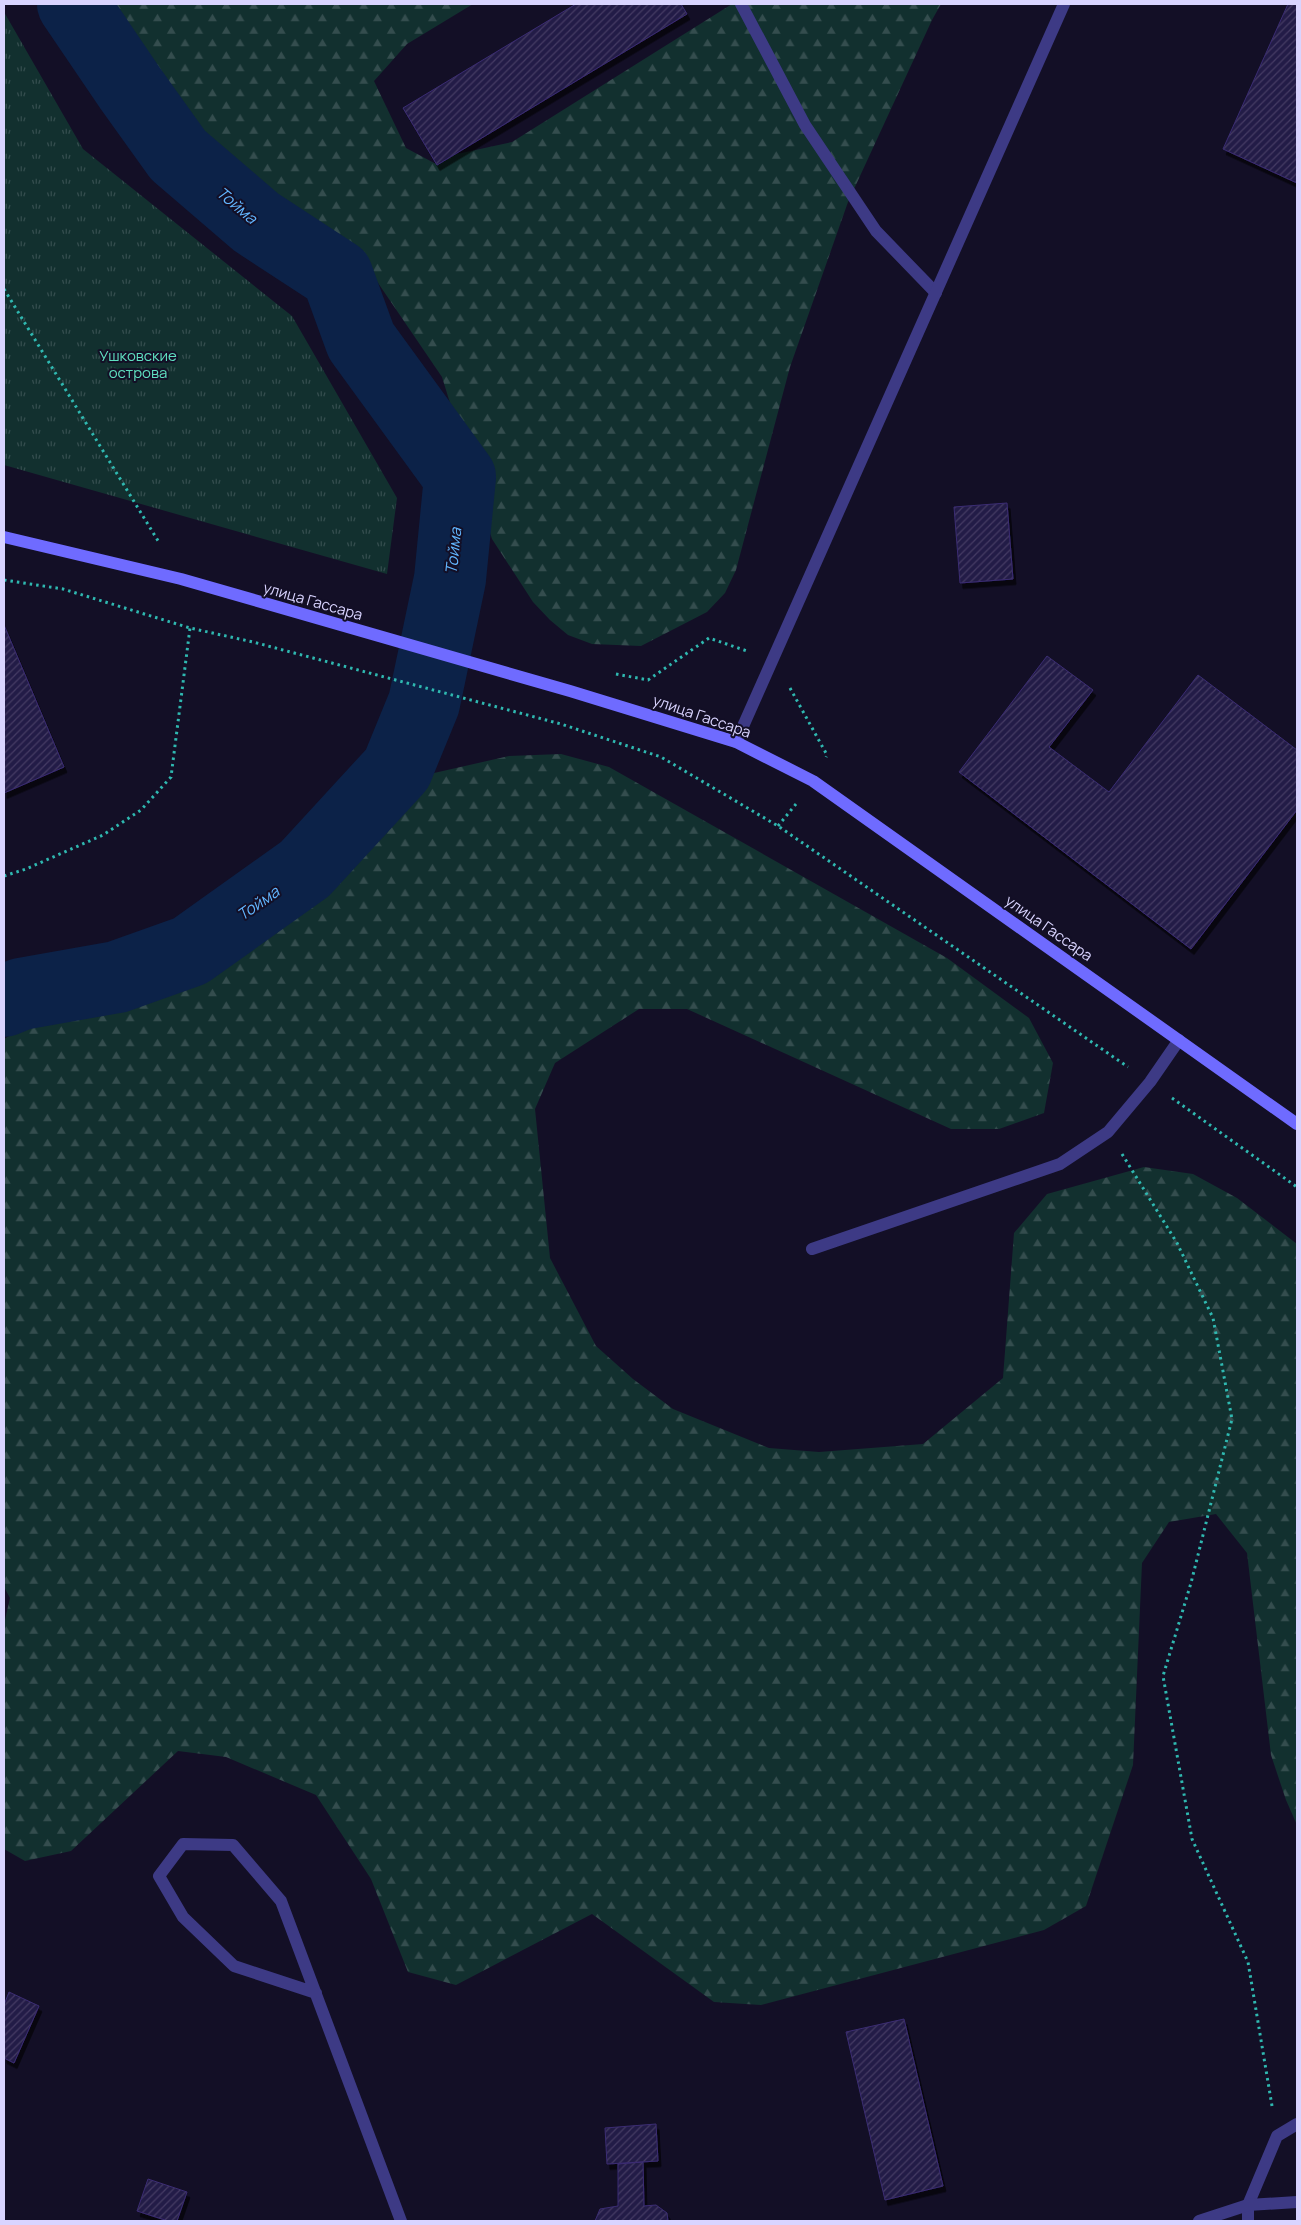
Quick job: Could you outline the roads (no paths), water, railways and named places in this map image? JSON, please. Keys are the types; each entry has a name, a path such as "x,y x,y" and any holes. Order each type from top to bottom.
{"main road":[{"name":"улица Гассара","path":"4,537 181,579 570,691 736,742 813,781 1297,1124"}],"street":[{"path":"741,4 805,125 870,223 936,293"},
{"path":"736,742 1064,4"},
{"path":"812,1249 1060,1164 1108,1132 1150,1082 1179,1040"},
{"path":"316,1993 234,1966 183,1917 159,1876 183,1844 232,1846 281,1901 316,1993 401,2221"},
{"path":"1248,2221 1248,2204 1277,2136 1297,2124"},
{"path":"1199,2221 1248,2204 1297,2202"}],"waterway":[{"name":"Тойма","path":"4,1001 21,994 117,977 190,951 305,869 397,769 424,703 450,579 460,477 361,341 337,275 256,222 178,155 73,4"}],"park label":[{"name":"Ушковские острова","path":"138,364"}]}
